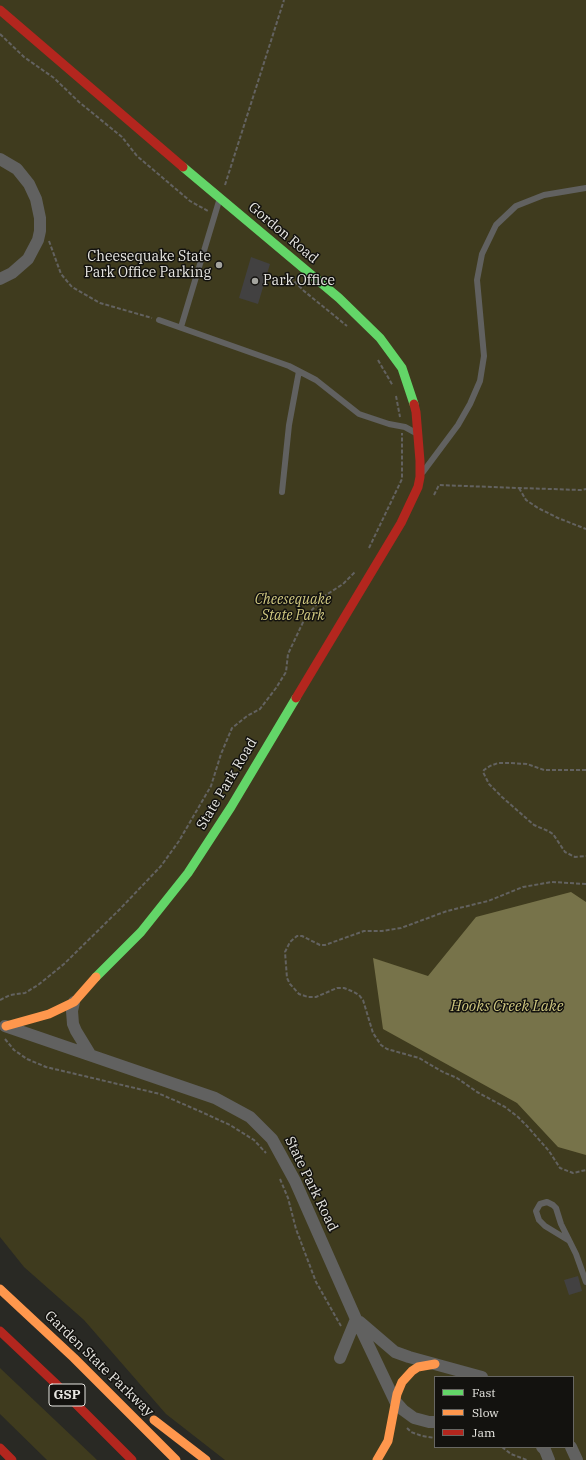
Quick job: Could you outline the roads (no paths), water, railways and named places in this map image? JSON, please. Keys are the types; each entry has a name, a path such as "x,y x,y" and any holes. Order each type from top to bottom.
{"main road":[{"name":"Gordon Road","path":"0,10 220,199 339,298 380,338 402,368 416,412 420,477 414,495 404,516 378,560"},
{"name":"State Park Road","path":"3,1029 49,1014 74,1002 100,973 141,932 188,874 231,807 378,560"},
{"name":"Garden State Parkway","path":"0,1289 103,1386 176,1460"},
{"name":"GSP","path":"0,1331 54,1382 132,1460"},
{"path":"45,1331 108,1379"},
{"path":"377,1460 384,1449 390,1433 400,1386 412,1371 418,1367 436,1364"},
{"path":"146,1412 180,1442 206,1460"},
{"path":"0,1448 12,1460"}],"street":[{"path":"0,159 17,168 29,184 36,199 40,218 38,240 28,259 12,273 0,279"},
{"path":"74,1002 72,1011 73,1024 90,1054"},
{"name":"State Park Road","path":"3,1029 90,1054 215,1098 250,1117 272,1138 295,1181 356,1319 396,1401 403,1410 414,1418 434,1422"},
{"path":"340,1358 356,1319"},
{"name":"State Park Road","path":"356,1319 395,1352 478,1376"},
{"path":"543,1448 549,1460"},
{"path":"571,1448 577,1460"}],"lane":[{"path":"420,477 458,426 480,381 484,356 477,280 482,254 496,225 516,206 544,195 586,188"},
{"path":"181,327 220,199"},
{"path":"160,320 289,366 316,380 359,414 401,426 418,434"},
{"path":"282,492 289,425 299,371"},
{"path":"568,1240 545,1226 539,1220 536,1211 540,1204 547,1202 556,1208 568,1240 576,1254 586,1282"}],"water":[{"name":"Hooks Creek Lake","path":"571,892 586,902 586,1155 558,1147 517,1103 383,1029 373,958 428,976 476,917"}],"place":[{"name":"Cheesequake State Park Office Parking","path":"219,265"},
{"name":"Park Office","path":"255,281"}],"park label":[{"name":"Cheesequake State Park","path":"293,608"}]}
